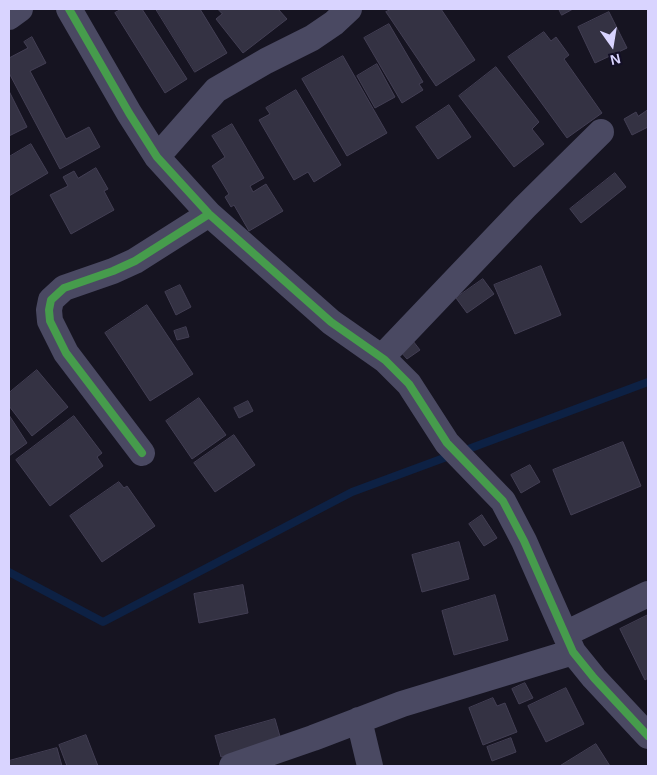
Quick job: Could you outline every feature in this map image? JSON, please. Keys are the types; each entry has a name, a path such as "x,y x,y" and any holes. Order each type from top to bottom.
{"street":[{"path":"9,17 20,9"},
{"path":"69,9 129,113 157,157 209,214 331,322 382,357 410,384 447,443 503,502 524,540 569,643 594,678 648,736"},
{"path":"157,157 216,90 266,61 312,38 334,23 349,9"},
{"path":"382,357 525,207 601,132"},
{"path":"142,453 66,353 50,321 49,310 52,300 64,288 135,262 209,214"},
{"path":"232,766 569,643 648,594"},
{"path":"360,720 370,766"}],"building":[{"path":"122,9 142,9 187,79 165,93 115,13"},
{"path":"156,9 200,9 227,53 195,72"},
{"path":"218,9 278,9 287,19 243,53 216,19 222,14"},
{"path":"392,9 441,9 475,60 436,86 386,12"},
{"path":"559,9 573,9 562,15"},
{"path":"609,12 627,48 595,63 578,27"},
{"path":"389,24 423,82 419,84 423,90 402,103 364,38"},
{"path":"544,32 551,41 556,37 569,55 564,59 602,113 567,138 508,57"},
{"path":"32,37 46,63 30,71 66,139 89,127 100,147 60,169 9,73 9,58 28,48 24,42"},
{"path":"343,56 387,133 347,156 302,79"},
{"path":"377,64 395,97 375,108 357,76"},
{"path":"496,67 539,122 532,129 544,144 514,167 459,96"},
{"path":"296,90 341,165 314,182 308,172 294,180 259,120 270,114 266,108"},
{"path":"9,91 27,127 9,136"},
{"path":"449,105 471,137 438,159 416,127"},
{"path":"648,110 648,127 632,135 624,119 636,112 638,116"},
{"path":"232,124 264,178 250,186 253,192 266,184 283,211 249,231 234,205 231,207 225,197 229,194 212,166 225,157 212,136"},
{"path":"31,144 48,173 9,196 9,157"},
{"path":"96,168 108,189 104,191 114,210 71,234 50,195 68,186 63,177 74,171 78,178"},
{"path":"615,173 626,187 581,223 570,209"},
{"path":"541,266 561,315 515,334 494,285"},
{"path":"483,279 494,294 467,313 456,298"},
{"path":"180,285 191,307 176,315 165,292"},
{"path":"147,305 193,374 150,401 105,333"},
{"path":"186,327 189,337 177,340 174,331"},
{"path":"413,341 420,350 407,359 400,351"},
{"path":"37,370 68,407 32,436 9,406 9,393"},
{"path":"199,398 226,435 192,459 166,421"},
{"path":"248,401 253,411 239,418 234,408"},
{"path":"9,415 27,443 9,456"},
{"path":"74,416 102,453 97,457 103,466 50,506 16,460"},
{"path":"234,435 255,465 215,492 194,463"},
{"path":"623,442 641,486 571,515 553,470"},
{"path":"530,465 540,482 521,493 511,475"},
{"path":"119,482 124,488 127,486 155,526 102,562 70,516"},
{"path":"482,515 497,538 484,546 469,524"},
{"path":"459,542 469,579 422,592 412,555"},
{"path":"243,585 248,613 199,623 194,594"},
{"path":"495,595 508,640 454,655 442,611"},
{"path":"648,615 648,678 645,680 620,629"},
{"path":"525,683 533,698 519,704 512,689"},
{"path":"566,688 584,724 546,742 528,706"},
{"path":"493,698 497,706 505,703 517,732 483,745 469,708"},
{"path":"275,719 281,740 221,757 215,736"},
{"path":"86,735 98,766 67,766 59,745"},
{"path":"511,738 516,752 492,761 487,747"},
{"path":"596,744 610,766 560,766"},
{"path":"57,748 62,766 9,766 9,761"}],"waterway":[{"path":"463,451 648,382"},
{"path":"9,572 103,622 352,492 452,455"}],"cycle path":[{"path":"69,9 129,113 157,157 209,214 331,322 385,360 409,384 447,443 503,501 524,541 573,652 594,678 648,736"},
{"path":"142,453 66,353 50,321 49,310 51,300 64,288 113,271 135,261 209,214"}]}
